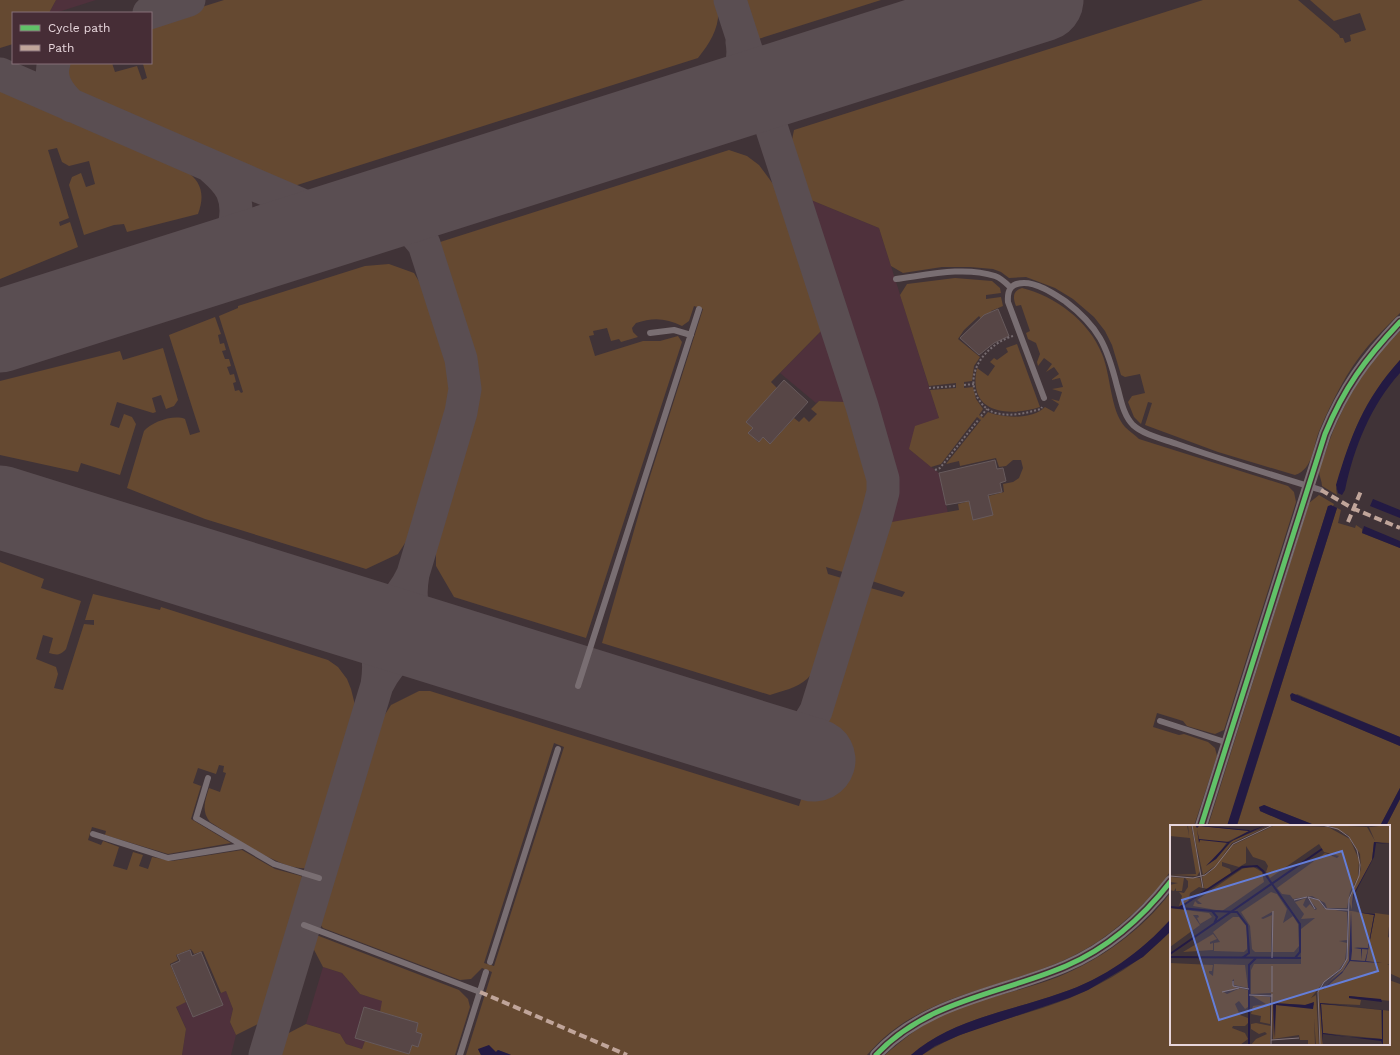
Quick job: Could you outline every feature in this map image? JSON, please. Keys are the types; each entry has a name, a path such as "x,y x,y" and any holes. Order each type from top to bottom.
{"street":[{"path":"1201,825 1325,434 1340,399 1365,362 1400,322"},
{"path":"876,1055 915,1023 937,1010 1037,978 1068,966 1089,954 1106,944 1146,912 1170,882"}],"lane":[{"path":"896,279 943,273 970,273 996,276 1010,287"},
{"path":"1044,398 1008,302 1007,294 1010,287 1017,283 1026,283 1052,292 1082,314 1099,334 1106,348 1123,409 1133,425 1144,432 1216,458 1321,490"},
{"path":"578,686 699,309"},
{"path":"650,333 674,330 691,335"},
{"path":"1160,722 1228,743"},
{"path":"490,962 558,749"},
{"path":"208,778 196,818 274,864 319,878"},
{"path":"92,834 168,858 242,846"},
{"path":"304,926 480,992"},
{"path":"460,1055 486,972"}],"path":[{"path":"1019,333 999,342 988,351 977,366 974,384 977,396 987,409 1003,415 1020,414 1041,409 1044,398"},
{"path":"964,385 974,384"},
{"path":"930,388 956,386"},
{"path":"935,470 940,468 987,409"}],"shaded area":[{"path":"0,0 56,0 50,12 12,12 12,44 0,48"},
{"path":"56,0 96,0 58,12 50,12"},
{"path":"224,0 717,0 718,9 715,31 708,45 698,58 291,187 279,179 98,101 95,102 90,100 76,92 68,85 65,75 66,64 112,64 115,72 137,66 142,80 147,78 143,64 152,64 152,23"},
{"path":"742,0 881,0 755,40"},
{"path":"1203,0 1298,0 1339,35 1340,38 1343,38 1345,43 1351,41 1350,35 1366,30 1360,13 1334,21 1310,0 1400,0 1400,313 1368,346 1353,365 1335,396 1325,418 1309,462 1301,472 1295,475 1218,452 1145,425 1152,403 1148,402 1141,424 1134,417 1128,402 1132,396 1145,393 1140,374 1125,377 1121,375 1112,345 1105,331 1094,317 1073,299 1055,288 1026,277 1009,278 1001,272 993,269 942,267 903,273 891,266 879,228 811,200 792,140 794,130"},
{"path":"0,86 44,105 87,127 185,170 195,179 200,189 201,201 198,214 127,232 124,224 114,225 84,235 69,185 72,177 81,173 86,187 95,184 89,161 69,166 62,162 57,148 48,150 69,218 59,222 60,226 70,222 78,247 0,279"},
{"path":"729,150 747,156 759,165 776,188 822,330 771,382 777,388 746,422 753,428 749,433 758,442 763,437 770,444 794,418 799,422 804,417 809,422 817,414 811,409 819,401 846,402 869,478 870,498 846,573 826,567 828,574 845,579 819,660 807,679 799,685 770,695 602,643 645,492 703,309 694,306 689,321 682,326 670,321 659,319 636,323 632,328 633,332 638,337 621,342 619,339 611,341 607,328 593,331 594,335 589,336 595,356 643,341 660,341 678,336 682,342 586,638 454,597 436,566 436,536 477,392 476,372 437,243"},
{"path":"811,200 879,228 939,418 909,449 939,473 948,513 886,523 894,497 897,480 895,466"},
{"path":"389,264 414,273 430,300 451,367 453,397 414,529 398,554 366,569 205,519 127,488 144,431 147,428 157,422 169,418 180,418 185,419 190,435 200,432 169,335 215,317 221,334 218,335 220,344 224,343 226,350 222,351 225,359 229,359 231,366 227,367 230,375 234,374 236,382 233,383 235,391 239,390 241,393 243,392 219,316 238,308 238,306 365,266"},
{"path":"955,278 992,281 1000,288 1001,293 986,295 986,299 1001,297 1003,306 991,311 993,318 984,323 979,316 964,330 958,339 980,357 974,366 972,381 964,382 964,388 973,387 976,399 983,409 979,415 983,418 988,412 1002,416 1026,416 1040,411 1045,407 1054,412 1059,404 1051,399 1059,401 1062,392 1052,389 1063,387 1060,378 1051,380 1059,374 1054,367 1046,372 1052,364 1044,358 1038,366 1037,362 1040,354 1036,343 1028,339 1026,333 1030,331 1021,305 1016,306 1015,303 1014,295 1016,291 1022,288 1047,297 1058,304 1070,312 1089,331 1105,362 1116,411 1120,420 1125,427 1139,439 1288,486 1294,492 1296,502 1224,730 1215,734 1211,733 1187,726 1183,721 1157,713 1153,727 1179,735 1184,734 1208,742 1215,748 1217,756 1194,825 1170,825 1169,873 1143,904 1110,933 1086,949 1061,962 951,999 928,1009 906,1021 886,1036 867,1055 511,1055 498,1050 496,1052 478,1049 481,1055 466,1055 492,972 482,968 471,979 460,980 323,928 318,922 375,730 391,705 419,691 430,691 799,806 867,587 902,597 905,592 869,580 886,523 959,510 958,504 1004,492 1003,484 1013,482 1019,478 1023,468 1021,460 1013,460 1006,466 999,467 996,458 960,466 959,461 946,464 981,420 977,417 941,464 931,467 909,449 915,426 939,418 930,390 956,388 956,383 929,386 900,295 907,284","holes":["554,743 564,747 494,966 484,963"]},
{"path":"822,330 846,402 819,401 816,403 780,373"},
{"path":"1400,331 1400,360 1376,390 1359,420 1341,470 1336,489 1337,495 1322,486 1319,471 1332,434 1356,386 1376,358"},
{"path":"1017,344 1040,407 1015,412 1003,411 984,403 978,395 976,383 977,368 988,376 995,366 990,362 994,358 997,360 1008,352 1006,348"},
{"path":"163,348 178,400 174,406 166,409 161,395 152,398 156,412 153,413 117,402 110,425 119,428 124,414 132,417 136,424 120,475 81,463 78,472 0,455 0,381 120,351 123,360"},
{"path":"1400,360 1400,373 1380,399 1365,427 1353,458 1345,490 1342,495 1338,493 1336,485 1353,434 1377,389"},
{"path":"1319,495 1334,504 1333,506 1328,506 1236,802 1227,825 1208,825 1309,503"},
{"path":"1373,499 1400,510 1400,518 1370,506"},
{"path":"1331,505 1337,508 1237,825 1227,825 1328,506"},
{"path":"1337,508 1341,510 1338,523 1355,528 1356,525 1362,529 1362,533 1400,548 1400,737 1297,694 1291,700 1400,746 1400,788 1381,825 1314,825 1264,805 1260,811 1293,825 1237,825"},
{"path":"1364,526 1400,541 1400,548 1362,533"},
{"path":"0,562 44,579 41,588 81,601 66,649 62,653 49,653 53,638 43,635 36,659 56,667 58,674 54,688 63,690 84,624 94,625 94,620 85,620 93,594 160,610 161,607 328,660 338,667 347,679 355,705 351,730 311,867 301,868 288,866 274,860 210,822 205,814 205,802 209,788 220,792 226,773 223,772 224,766 219,765 216,774 198,768 193,783 201,786 191,819 231,843 168,854 105,835 106,831 92,827 88,840 101,845 103,841 119,847 113,866 127,870 133,852 143,855 139,866 148,869 152,857 172,861 242,850 275,869 301,876 306,882 260,1023 236,1035 230,1022 233,1009 226,991 221,993 203,951 194,954 191,949 176,955 178,960 170,964 186,1002 176,1007 186,1029 182,1055 0,1055"},
{"path":"1292,693 1400,737 1400,746 1291,700 1290,695"},
{"path":"1400,788 1400,799 1387,825 1381,825"},
{"path":"1400,799 1400,978 1390,973 1390,825 1387,825"},
{"path":"1264,805 1314,825 1293,825 1260,811 1259,807"},
{"path":"1170,893 1170,920 1147,943 1107,972 1061,993 963,1024 927,1043 911,1055 885,1055 912,1033 942,1015 970,1004 1044,982 1074,970 1120,942 1160,906"},
{"path":"1170,920 1170,932 1143,957 1088,990 1069,998 960,1035 935,1046 922,1055 911,1055 927,1043 963,1024 1061,993 1092,980 1121,963 1147,943"},
{"path":"1170,932 1170,1045 1390,1045 1390,980 1400,984 1400,1055 922,1055 957,1036 1051,1005 1084,992 1137,961"},
{"path":"313,936 319,936 459,990 468,999 470,1007 455,1055 278,1055 283,1036 306,1024 340,1034 346,1044 362,1049 365,1041 409,1054 412,1045 418,1046 422,1034 416,1032 418,1023 380,1012 382,1001 360,994 342,973 323,967 311,944"},
{"path":"323,967 342,973 360,994 383,1001 380,1012 364,1007 355,1038 365,1041 362,1049 346,1044 340,1034 306,1024"},
{"path":"226,991 233,1009 230,1022 236,1035 231,1055 182,1055 186,1029 176,1006 186,1002 193,1017 223,1005 218,994"},
{"path":"489,1045 496,1052 498,1050 511,1055 481,1055 478,1049"}],"building":[{"path":"998,309 1009,336 994,343 979,355 960,338 984,315"},
{"path":"784,380 808,402 770,444 763,437 759,442 748,433 753,428 746,422"},
{"path":"995,460 997,469 1003,468 1006,481 1000,483 1002,492 988,495 993,515 973,520 969,501 946,505 939,473"},
{"path":"190,950 192,956 201,952 223,1005 193,1017 171,965 180,961 177,955"},
{"path":"364,1007 418,1023 416,1032 422,1034 418,1047 412,1045 409,1054 355,1038"}],"taxiway":[{"path":"152,12 189,0"},
{"path":"730,0 862,406 883,479 883,492 877,515 816,711 805,729 794,739 780,744 759,743"},
{"path":"708,106 724,93 736,79 742,62 742,42"},
{"path":"54,64 53,75 56,87 72,106"},
{"path":"0,74 209,165 222,177 228,183 235,199 236,217 234,226 222,250 214,258 195,269"},
{"path":"209,165 325,215 340,218 388,218 399,221 411,230 424,244 461,359 465,389 461,412 413,574 407,586 400,595 393,603 384,608 365,613 340,612"},
{"path":"413,574 411,599 417,618 430,633 451,647"},
{"path":"340,612 361,626 373,641 377,650 378,660 377,685"},
{"path":"265,1055 377,685 391,664 406,652 426,647 451,647"}],"runway":[{"path":"0,331 1042,0"},
{"path":"0,507 814,760"}],"marked path":[{"path":"1321,490 1352,508 1400,528"},
{"path":"1348,522 1361,491"},
{"path":"480,992 627,1055"}],"cycle path":[{"path":"1201,825 1325,434 1332,417 1356,375 1376,349 1400,322"},
{"path":"876,1055 896,1037 918,1022 941,1010 966,1000 1041,976 1081,959 1110,941 1137,919 1170,882"}]}
